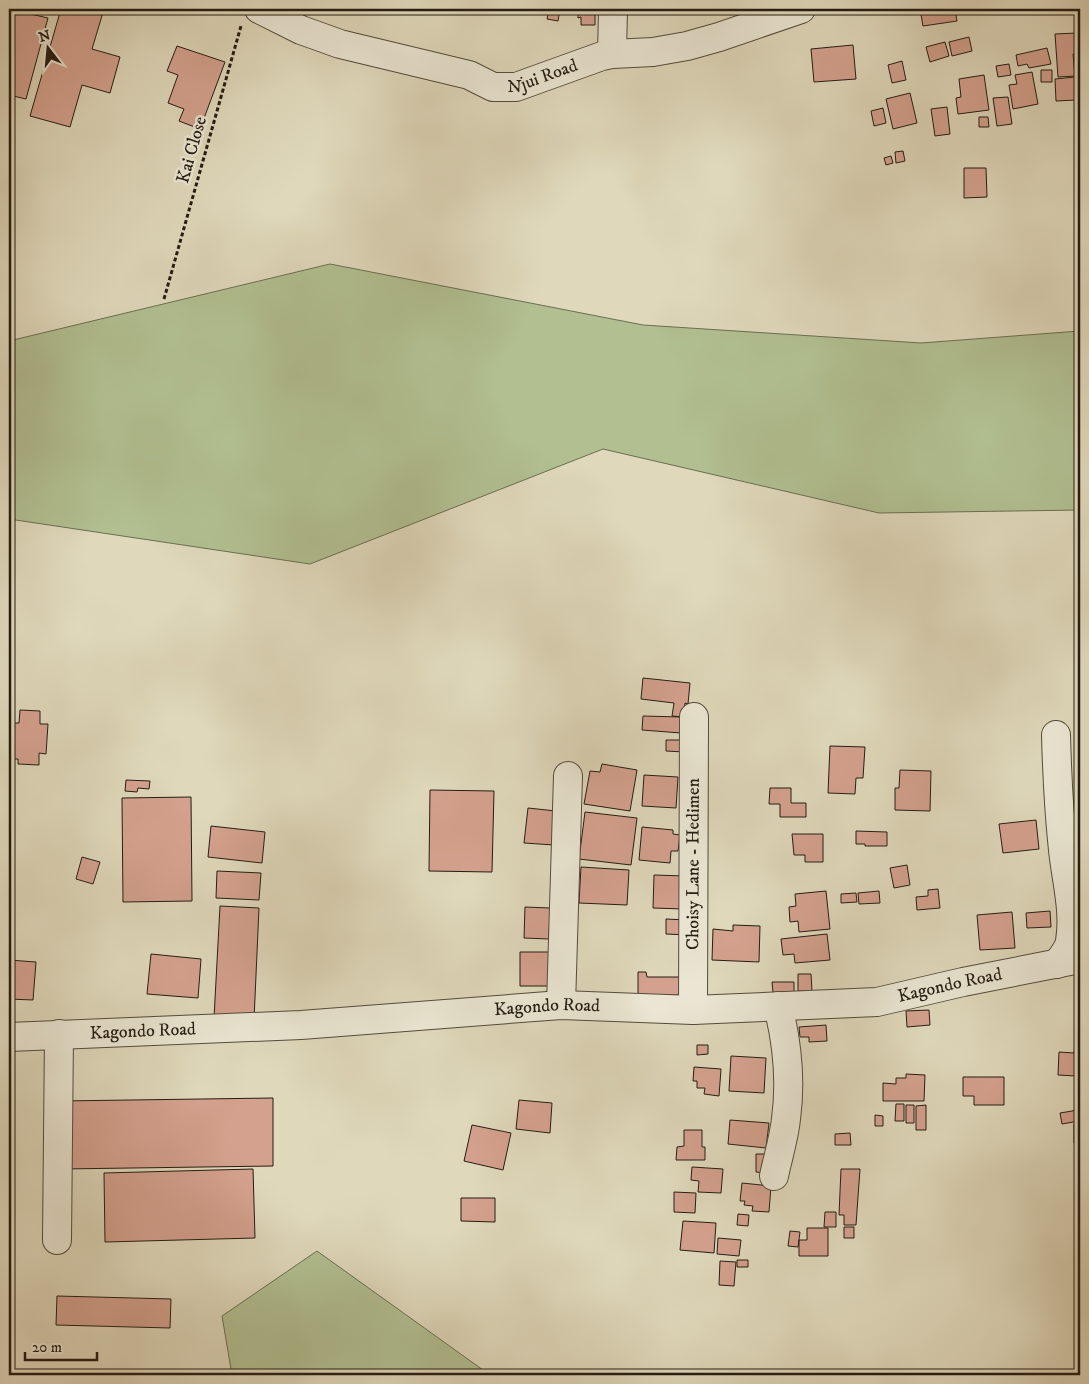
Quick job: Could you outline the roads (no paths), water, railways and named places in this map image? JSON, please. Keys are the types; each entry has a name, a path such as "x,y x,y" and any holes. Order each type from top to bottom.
{"street":[{"path":"612,54 613,9"},
{"name":"Njui Road","path":"251,13 340,44 469,75 493,87 516,87 578,64 612,54 653,52 688,46 801,9"},
{"name":"Choisy Lane - Hedimen","path":"693,1010 694,717"},
{"path":"1056,735 1058,798 1063,850 1070,893 1069,962"},
{"path":"560,1005 568,776"},
{"name":"Kagondo Road","path":"9,1036 301,1025 560,1005 693,1010 877,1002 963,982 1069,962"},
{"path":"774,1176 786,1120 788,1087 784,1029 778,1006"},
{"path":"57,1240 59,1034"}]}
